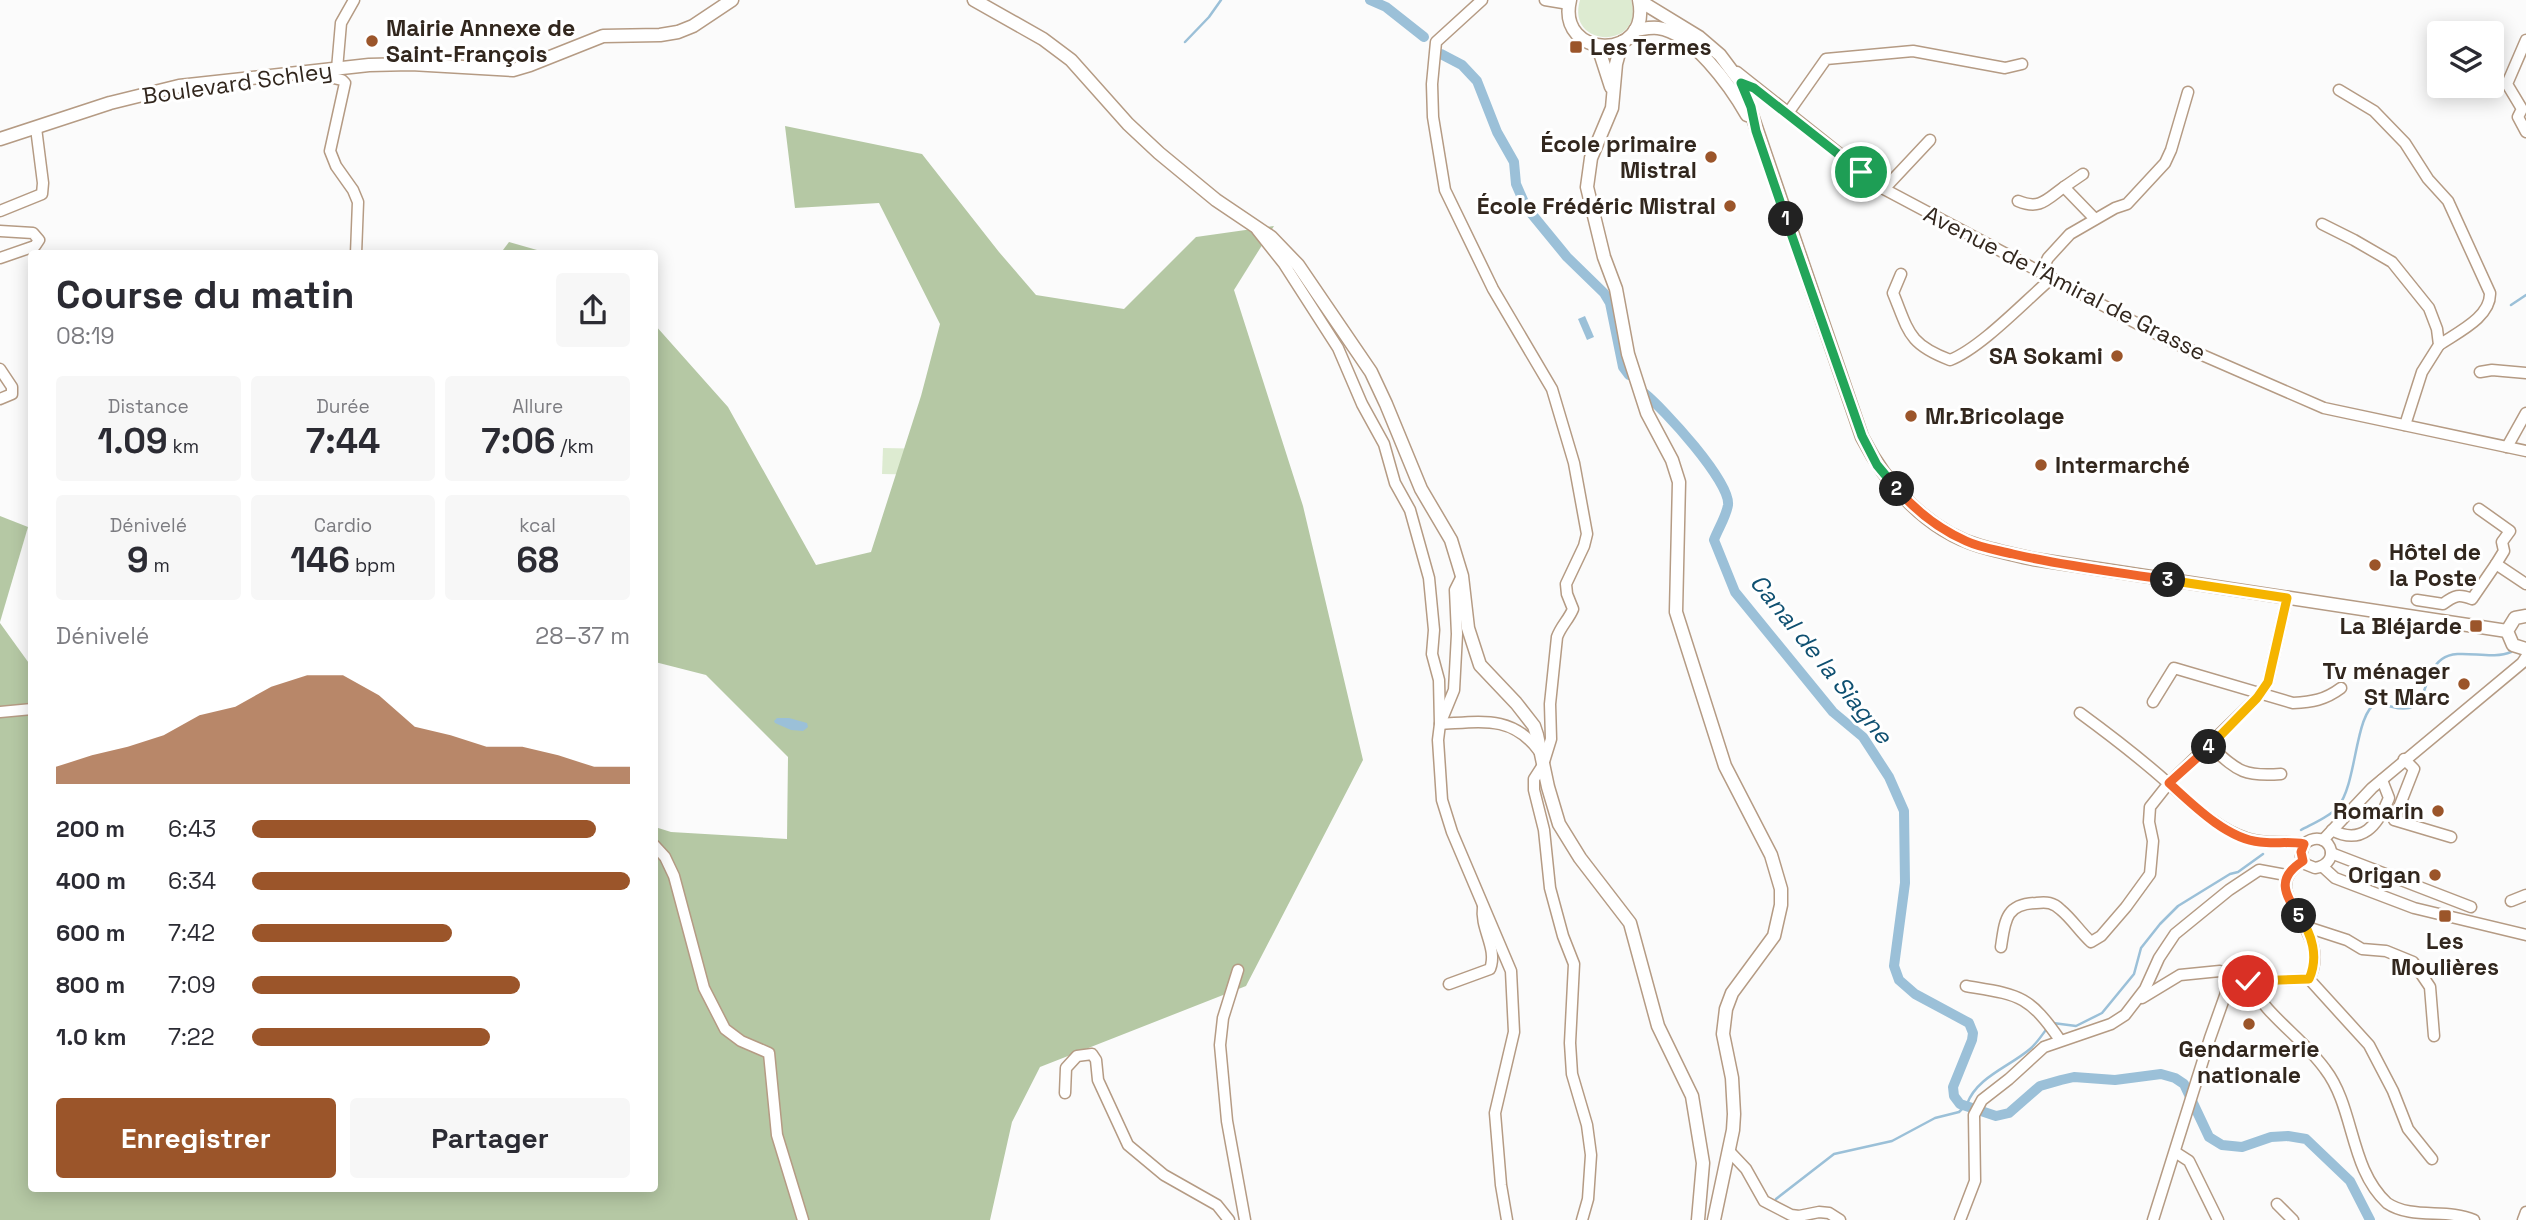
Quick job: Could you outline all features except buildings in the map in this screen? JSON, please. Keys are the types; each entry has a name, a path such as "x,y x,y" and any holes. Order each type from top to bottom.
{"main road":[{"name":"Boulevard Schley","path":"0,139 110,103 179,86 397,65 513,69 603,36 678,32 732,0"},
{"path":"974,0 1043,39 1071,60 1128,124 1159,153 1216,200 1271,237 1298,265 1371,372 1421,489 1451,540 1462,576 1468,628 1480,665 1534,726 1559,824 1580,858 1630,923 1658,1027 1692,1096 1703,1163 1698,1220"},
{"path":"1569,2 1571,25 1585,41 1595,46 1614,46 1636,30 1640,21 1639,1"},
{"path":"1639,1 1699,37 1720,55 1741,83 1862,436 1877,465 1913,507 1950,533 1978,546 2033,559 2507,631"},
{"path":"1636,30 1658,27 1670,31 1706,58 1735,95 1756,131"},
{"path":"1622,42 1616,64 1612,108 1591,158 1587,187 1604,257 1616,289 1628,354 1647,413 1672,460 1679,482 1676,612 1725,766 1770,855 1781,889 1781,905 1774,936 1732,993 1726,1009 1723,1034 1734,1100 1733,1130 1714,1220"},
{"path":"1595,46 1607,73 1613,97"},
{"path":"2523,651 2509,641 2507,631 2515,618 2526,616"}],"street":[{"path":"354,0 341,23 328,77 345,83 330,151 358,202 355,250"},
{"path":"1482,0 1436,42 1432,83 1433,117 1444,190 1493,289 1552,389 1574,463 1587,534 1566,584 1573,609 1569,619 1559,629 1557,637 1550,704 1551,739 1534,779 1534,790 1544,830 1550,888 1574,964 1570,1043 1572,1074 1587,1125 1591,1155 1588,1199 1582,1220"},
{"path":"1550,1 1569,2"},
{"path":"2526,40 2507,84 2522,109 2518,117 2526,132"},
{"path":"1787,113 1826,60 1901,50 2006,68 2022,64"},
{"name":"Avenue de l'Amiral de Grasse","path":"1720,55 1754,88 1884,189 2170,341 2324,408 2526,451"},
{"name":"Avenue de l'Amiral de Grasse","path":"1706,58 1731,79 1754,88"},
{"path":"2339,90 2374,111 2405,143 2428,179 2448,201 2490,292 2490,303 2484,312 2439,345 2422,372 2405,425"},
{"path":"2041,272 2048,258 2065,239 2095,219 2127,204 2165,163 2188,92"},
{"path":"0,211 42,194 36,128"},
{"path":"1884,189 1930,140"},
{"path":"2018,201 2031,206 2038,205 2083,174"},
{"path":"2064,187 2095,219"},
{"path":"1251,222 1284,264 1338,348 1362,404 1384,444 1395,483 1410,510 1429,578 1434,631 1432,654 1439,680 1438,740 1442,800 1467,872 1511,971 1514,1032 1495,1113 1507,1220"},
{"path":"2322,224 2392,262 2429,308 2437,329 2439,345"},
{"path":"0,231 33,233 39,240 35,246 0,258"},
{"path":"1901,274 1893,293 1910,335 1919,344 1950,360 1961,356 2052,278"},
{"path":"0,369 12,387 12,394 0,399"},
{"path":"2480,372 2492,370 2526,373"},
{"path":"2507,447 2526,413"},
{"path":"2417,600 2443,604 2461,594 2472,599 2496,564 2504,551 2502,542 2510,531 2479,509"},
{"path":"2496,564 2526,584"},
{"path":"1440,724 1454,690 1457,634 1455,590 1462,576"},
{"path":"2001,947 2004,923 2011,911 2023,903 2050,902 2063,911 2091,942 2101,936 2126,907 2150,874 2153,841 2149,822 2151,807 2169,783 2210,746 2260,694 2268,682 2287,598"},
{"path":"2323,840 2382,779 2504,678 2523,651"},
{"path":"2153,702 2174,668 2293,703 2327,698 2341,688"},
{"path":"0,712 28,709"},
{"path":"2080,713 2120,742 2209,818 2243,837 2260,842 2290,841 2304,844 2315,838 2323,840 2329,845 2330,859 2323,867 2311,868 2303,861 2301,852 2304,844"},
{"path":"1440,724 1484,720 1527,734 1542,759"},
{"path":"2210,746 2234,768 2254,776 2281,774"},
{"path":"2404,760 2414,769 2394,820 2451,836"},
{"path":"2332,830 2344,836 2360,835 2372,826 2382,814 2389,798 2382,779"},
{"path":"658,849 674,876 704,988 725,1029 741,1041 769,1053 777,1135 803,1220"},
{"path":"2331,853 2471,907"},
{"path":"2303,861 2291,868 2286,875 2287,896 2307,927 2314,958 2309,979"},
{"path":"2323,867 2335,878 2414,908 2526,935"},
{"path":"1961,1220 1975,1181 1974,1115 1982,1100 2043,1047 2111,1024 2125,1015 2137,1002 2159,958 2175,934 2195,917 2259,870 2286,875"},
{"path":"2511,901 2526,895"},
{"path":"1449,984 1490,969 1493,955 1481,920 1483,905"},
{"path":"2307,927 2347,940 2361,949 2386,951 2413,962 2430,988 2434,1036"},
{"path":"1238,970 1223,1018 1220,1045 1227,1121 1245,1220"},
{"path":"2137,1002 2180,975 2220,971 2248,981 2309,979 2369,1045 2393,1091 2408,1129 2432,1158"},
{"path":"2153,1220 2226,993 2236,977"},
{"path":"2248,981 2259,1001 2326,1069 2336,1088 2361,1162 2388,1204 2410,1216 2464,1216 2474,1220"},
{"path":"1966,986 2014,994 2042,1014 2060,1040"},
{"path":"1065,1093 1066,1068 1077,1056 1092,1054 1096,1060 1098,1080 1128,1145 1164,1175 1217,1205 1229,1220"},
{"path":"1729,1151 1746,1168 1764,1201 1791,1215 1829,1213 1840,1220"},
{"path":"2175,1152 2189,1161 2218,1220"},
{"path":"2277,1204 2293,1220"},
{"path":"2523,1220 2526,1212"}],"green space":[{"path":"1580,0 1631,0 1632,16 1627,28 1618,35 1594,35 1584,28 1578,16"},
{"path":"785,126 922,154 1036,295 1124,309 1196,237 1274,226 1234,290 1303,506 1363,760 1246,986 1040,1067 1012,1122 990,1220 0,1220 0,623 28,662 28,1192 658,1192 658,828 671,832 787,839 788,757 706,675 658,663 658,328 728,407 816,565 871,552 921,396 940,324 879,203 795,208"},
{"path":"509,242 537,250 503,250"},
{"path":"883,448 935,449 933,475 882,474"},
{"path":"0,516 28,527 0,622"}],"water":[{"path":"1585,316 1594,337 1587,340 1578,319"},
{"path":"777,718 807,723 808,727 803,731 791,730 775,723"}],"waterway":[{"path":"1185,42 1221,0"},
{"name":"Canal de la Siagne","path":"1370,0 1386,7 1424,37"},
{"name":"Canal de la Siagne","path":"1441,54 1462,65 1477,81 1497,132 1514,162 1516,184 1526,207 1610,303 1623,367 1629,375"},
{"path":"2511,305 2526,295"},
{"name":"Canal de la Siagne","path":"1644,393 1708,463 1726,494 1727,509 1714,540 1735,592 1833,712 1863,737 1889,777 1904,811 1905,883 1894,966 1899,980 1915,994 1969,1023 1973,1033 1972,1040 1953,1087 1954,1096 1960,1104 1996,1116 2009,1113 2040,1086 2061,1080 2074,1077 2115,1080 2161,1074 2184,1084 2209,1137 2222,1145 2242,1147 2271,1137 2306,1139 2350,1181 2370,1220"},
{"path":"2301,830 2326,817 2338,807 2349,781 2364,719 2370,708 2378,702 2396,708 2408,708 2416,704 2422,697 2434,667 2449,656 2511,652"},
{"path":"2053,1023 2076,1026 2102,1013 2134,974 2141,948 2178,906 2230,874 2238,872 2263,854"},
{"path":"1971,1112 1967,1104 1978,1087 2030,1049 2048,1027"},
{"path":"1776,1199 1834,1154 1892,1141 1935,1118 1959,1112 1967,1104"}],"place":[{"name":"Mairie Annexe de Saint-François","path":"372,41"},
{"name":"Les Termes","path":"1576,47"},
{"name":"École primaire Mistral","path":"1711,157"},
{"name":"École Frédéric Mistral","path":"1730,206"},
{"name":"SA Sokami","path":"2117,356"},
{"name":"Mr.Bricolage","path":"1911,416"},
{"name":"Intermarché","path":"2041,465"},
{"name":"Hôtel de la Poste","path":"2375,565"},
{"name":"La Bléjarde","path":"2476,626"},
{"name":"Tv ménager St Marc","path":"2464,684"},
{"name":"Romarin","path":"2438,811"},
{"name":"Origan","path":"2435,875"},
{"name":"Les Moulières","path":"2445,916"},
{"name":"Gendarmerie nationale","path":"2249,1024"}],"route":[{"path":"1861,172 1754,88 1741,83 1862,436 1877,465 1913,507 1950,533 1978,546 2033,559 2287,598 2268,682 2257,698 2230,726 2169,783 2209,818 2243,837 2260,842 2290,841 2304,844 2301,852 2303,861 2291,868 2286,875 2285,884 2287,896 2307,927 2311,939 2313,970 2309,979 2248,981"}]}
